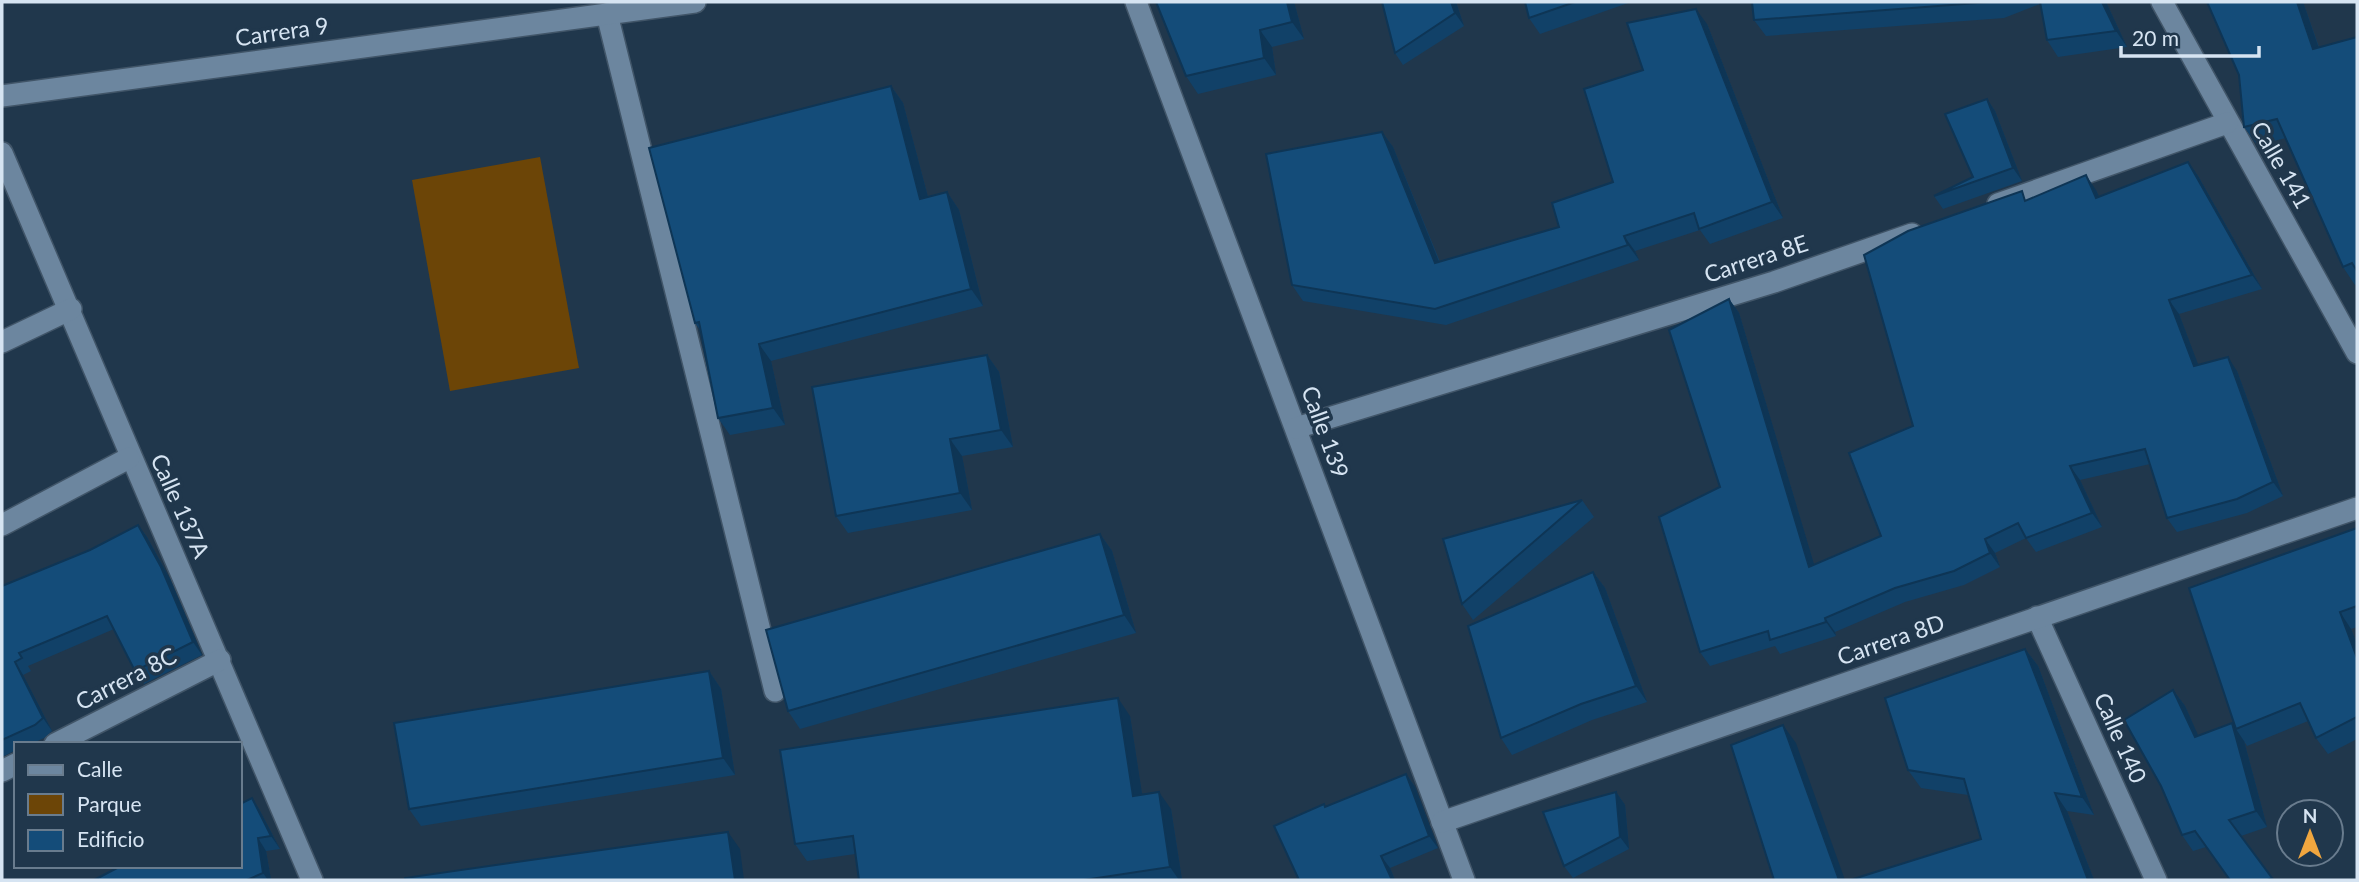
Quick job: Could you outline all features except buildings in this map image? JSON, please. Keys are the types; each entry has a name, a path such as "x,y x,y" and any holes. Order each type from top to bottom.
{"street":[{"name":"Carrera 9","path":"2,96 695,2"},
{"name":"Calle 139","path":"1136,2 1464,880"},
{"name":"Calle 141","path":"2162,2 2227,124 2355,345"},
{"path":"607,14 775,691"},
{"path":"1981,209 2227,124"},
{"name":"Calle 137A","path":"2,152 71,309 130,458 220,660 309,879"},
{"name":"Carrera 8E","path":"1296,428 1774,282 1930,228"},
{"path":"2,342 71,309"},
{"path":"2,525 130,458"},
{"name":"Carrera 8D","path":"1442,822 2357,508"},
{"name":"Calle 140","path":"2037,617 2156,880"},
{"name":"Carrera 8C","path":"59,742 220,660"}],"green space":[{"path":"540,157 579,368 450,391 412,180"}]}
